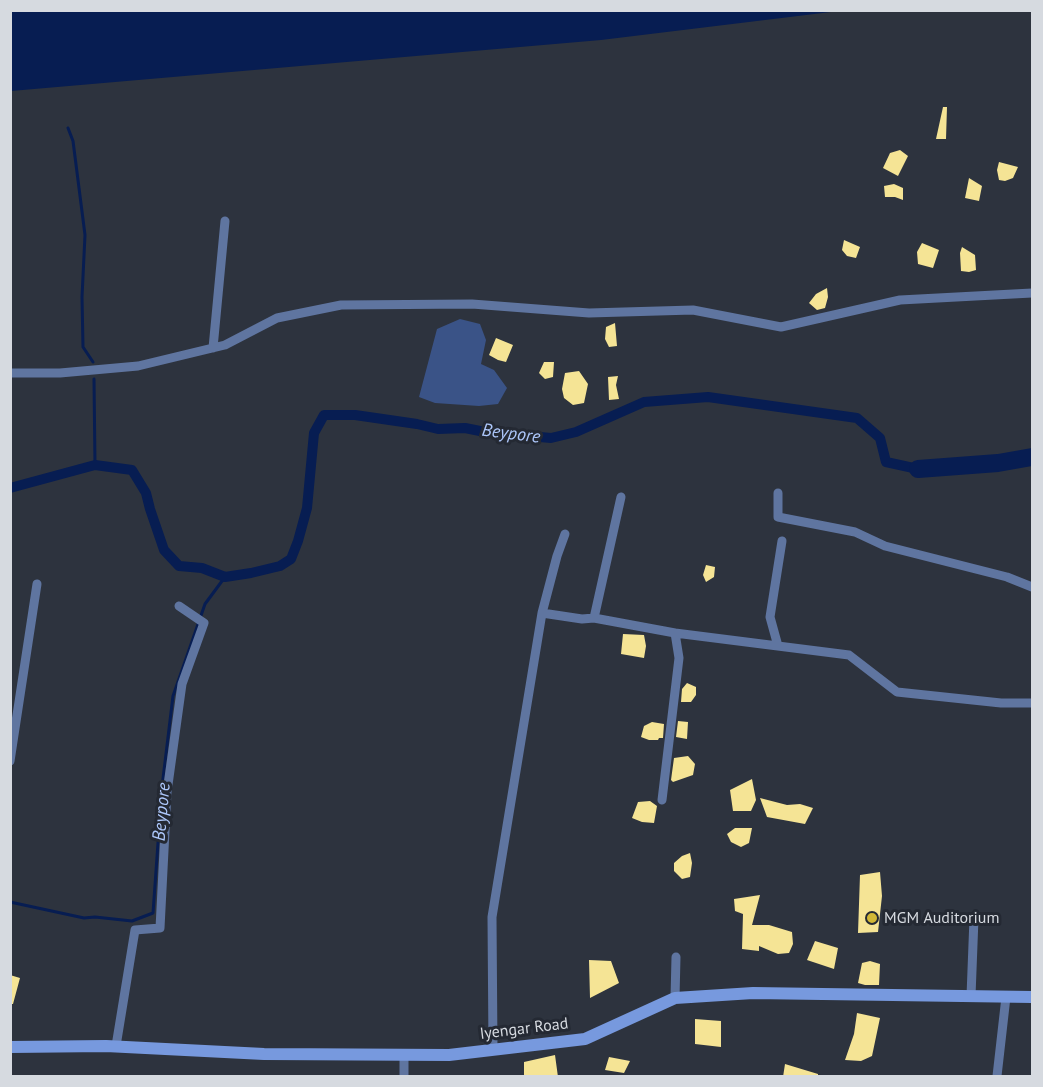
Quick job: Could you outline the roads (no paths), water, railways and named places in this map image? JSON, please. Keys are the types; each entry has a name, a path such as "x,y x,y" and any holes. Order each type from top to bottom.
{"main road":[{"name":"Iyengar Road","path":"10,1047 116,1046 264,1054 449,1055 585,1039 675,998 753,993 1032,997"}],"street":[{"path":"213,348 225,221"},
{"path":"10,373 60,373 138,366 225,345 277,318 341,304 472,304 589,313 693,310 781,327 900,300 1032,293"},
{"path":"778,493 778,518 855,532 885,546 1007,576 1032,587"},
{"path":"594,618 621,497"},
{"path":"493,1050 492,917 542,613 565,534"},
{"path":"777,646 770,616 782,541"},
{"path":"10,760 36,584"},
{"path":"116,1046 135,930 160,928 167,792 182,684 204,623 179,606"},
{"path":"542,613 582,619 594,618 675,633 849,655 897,692 1001,703 1032,702"},
{"path":"662,800 679,658 675,633"},
{"path":"970,996 974,918"},
{"path":"675,998 676,957"},
{"path":"997,1077 1006,997"},
{"path":"404,1054 404,1077"}],"waterway":[{"path":"68,128 73,141 85,235 82,297 83,347 93,362"},
{"path":"94,379 95,465"},
{"name":"Beypore","path":"10,488 95,465 132,470 146,493 164,550 179,566 202,568 225,577 280,566 291,559 307,508 314,433 324,415 355,415 438,429 465,428 551,438 576,432 644,402 708,397 857,418 880,438 886,462 918,469"},
{"path":"918,469 998,463 1032,457"},
{"name":"Beypore","path":"10,902 84,918 132,921 153,913 162,787 173,696 205,604 225,577"}],"place":[{"name":"MGM Auditorium","path":"872,918"}]}
